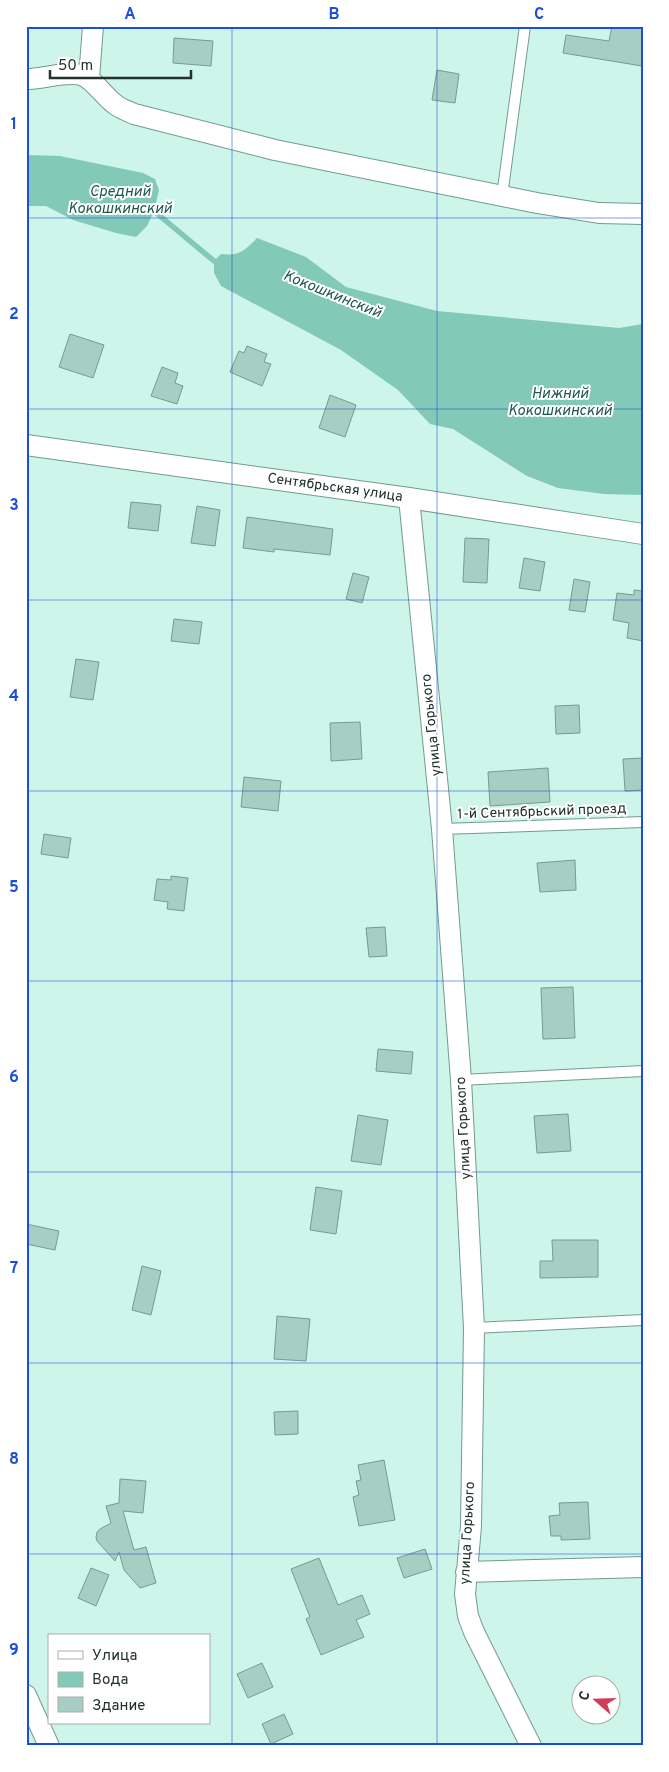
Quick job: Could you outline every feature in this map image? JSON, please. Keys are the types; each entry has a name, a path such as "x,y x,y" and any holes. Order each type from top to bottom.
{"street":[{"path":"89,78 94,26"},
{"path":"26,79 72,74 82,75 89,78 100,92 116,105 134,114 275,150 536,203 599,213 643,214"},
{"name":"Сентябрьская улица","path":"26,445 408,498 643,534"},
{"name":"улица Горького","path":"408,498 442,829 461,1080 474,1328 471,1526 465,1594 468,1616 531,1746"},
{"path":"466,1572 643,1567"},
{"path":"26,1695 49,1746"}],"lane":[{"path":"502,196 525,26"},
{"name":"1-й Сентябрьский проезд","path":"442,829 643,822"},
{"path":"461,1080 643,1071"},
{"path":"474,1328 643,1320"}],"water":[{"name":"Средний Кокошкинский","path":"26,155 60,156 143,173 155,179 159,190 154,211 147,226 136,237 73,220 46,206 26,206"},
{"name":"Нижний Кокошкинский","path":"257,238 306,257 346,287 437,311 619,328 643,324 643,495 604,494 558,488 527,476 453,429 430,424 398,390 341,350 221,286 214,273 214,261 221,254 241,252"}],"building":[{"path":"612,26 643,26 642,66 563,53 566,35 609,41"},
{"path":"174,38 213,41 211,66 173,63"},
{"path":"437,70 459,74 455,103 432,100"},
{"path":"70,334 104,345 93,378 59,367"},
{"path":"247,346 267,354 264,362 271,364 262,386 230,372 239,351 244,353"},
{"path":"162,367 178,373 175,383 183,386 177,404 151,396"},
{"path":"330,395 356,405 345,437 319,428"},
{"path":"131,502 161,505 158,531 128,528"},
{"path":"197,506 220,510 215,546 191,543"},
{"path":"247,517 333,529 330,555 274,549 274,552 243,548"},
{"path":"465,538 489,539 487,583 463,582"},
{"path":"524,558 545,562 540,591 519,588"},
{"path":"353,573 369,577 362,603 346,599"},
{"path":"574,579 590,582 585,612 569,610"},
{"path":"634,590 643,591 643,641 627,638 629,623 613,620 617,593 634,595"},
{"path":"174,619 202,622 199,644 171,641"},
{"path":"76,659 99,662 93,700 70,697"},
{"path":"579,705 580,733 556,734 555,706"},
{"path":"360,722 362,759 331,761 330,723"},
{"path":"643,758 643,790 625,791 623,759"},
{"path":"548,768 550,802 490,806 488,772"},
{"path":"244,777 281,781 278,811 241,807"},
{"path":"44,834 71,838 68,858 41,854"},
{"path":"575,860 576,890 540,892 537,863"},
{"path":"171,876 188,878 184,911 167,909 168,902 154,900 157,879 171,880"},
{"path":"385,927 387,956 369,957 366,928"},
{"path":"573,987 575,1038 543,1039 541,988"},
{"path":"378,1049 413,1052 411,1074 376,1071"},
{"path":"568,1114 571,1151 537,1153 534,1116"},
{"path":"358,1115 388,1120 381,1165 351,1161"},
{"path":"316,1187 342,1191 336,1234 310,1230"},
{"path":"26,1224 59,1231 55,1250 26,1244"},
{"path":"552,1240 598,1240 598,1277 540,1278 540,1261 553,1261"},
{"path":"142,1266 161,1271 151,1315 132,1310"},
{"path":"277,1316 310,1319 306,1361 274,1359"},
{"path":"298,1411 298,1434 275,1435 274,1412"},
{"path":"384,1460 395,1520 359,1526 353,1497 359,1495 356,1481 361,1480 358,1465"},
{"path":"120,1479 146,1481 143,1513 123,1511 134,1550 146,1547 156,1583 140,1588 124,1570 119,1552 115,1561 97,1541 96,1537 100,1529 111,1523 106,1506 119,1503"},
{"path":"588,1502 590,1539 561,1540 561,1536 551,1536 549,1516 560,1515 559,1503"},
{"path":"425,1549 432,1569 404,1578 397,1558"},
{"path":"319,1558 338,1605 362,1595 370,1614 356,1620 364,1637 321,1655 306,1619 310,1617 291,1569"},
{"path":"91,1568 109,1575 96,1606 78,1598"},
{"path":"262,1663 273,1687 248,1698 237,1674"},
{"path":"284,1714 293,1734 271,1744 262,1724"}],"waterway":[{"name":"Кокошкинский","path":"148,209 154,211 214,261 219,263"}]}
